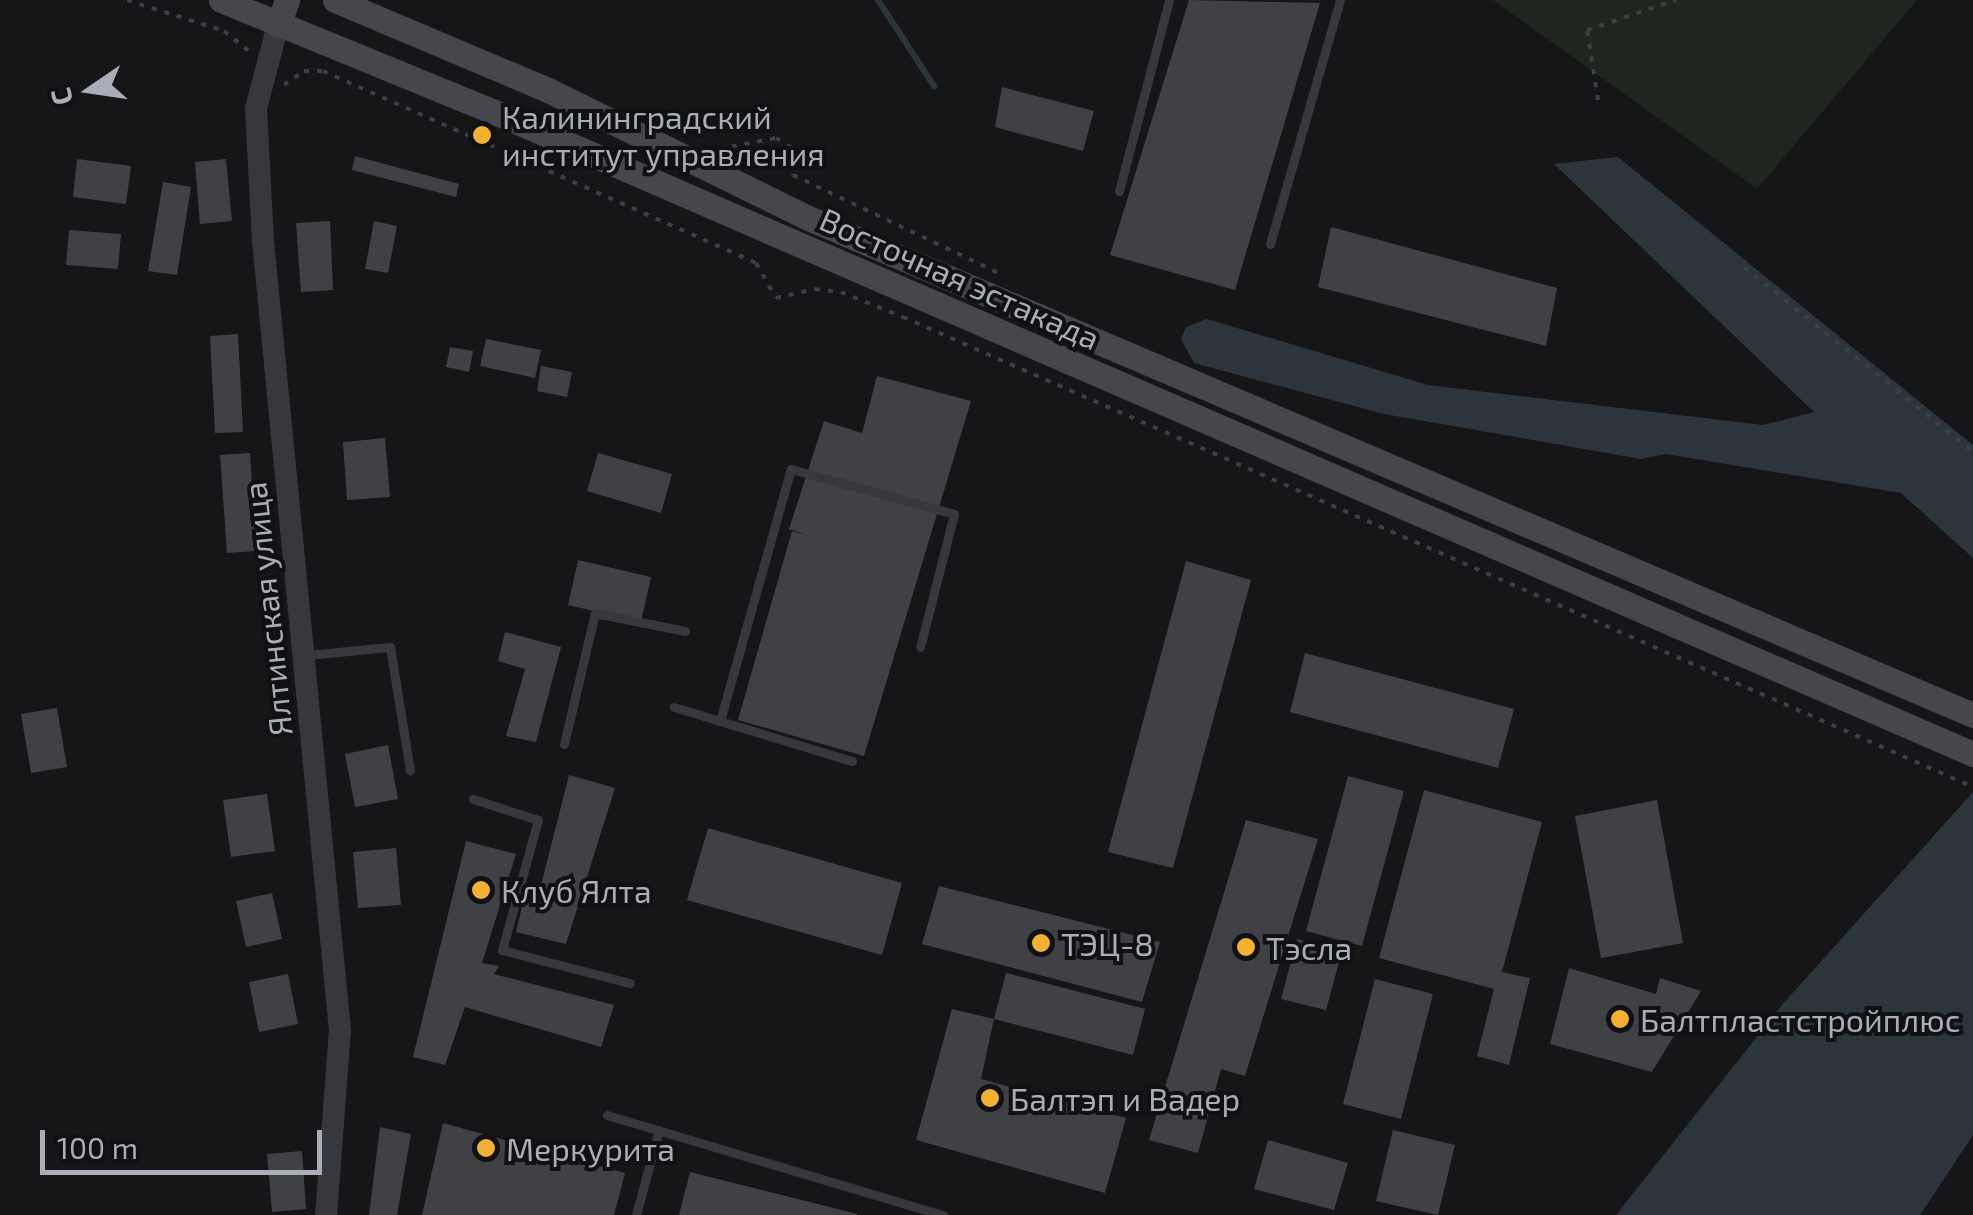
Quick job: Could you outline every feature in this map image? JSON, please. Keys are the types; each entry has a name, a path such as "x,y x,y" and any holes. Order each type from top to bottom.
{"main road":[{"name":"Восточная эстакада","path":"221,0 510,118 1611,602 1973,754"},
{"name":"Ялтинская улица","path":"278,25 287,0"},
{"name":"Восточная эстакада","path":"335,0 548,90 806,217 1368,462 1626,565 1973,715"}],"street":[{"name":"Ялтинская улица","path":"278,25 256,108 263,240 340,1030 326,1215"}],"lane":[{"path":"1118,191 1169,0"},
{"path":"1270,244 1340,0"},
{"path":"720,721 791,468 954,514 920,647"},
{"path":"564,744 594,613 685,631"},
{"path":"304,656 390,647 410,770"},
{"path":"674,706 852,761"},
{"path":"474,799 538,820 502,950 630,983"},
{"path":"608,1115 942,1215"},
{"path":"636,1215 659,1130"}],"path":[{"path":"127,0 244,40 254,81 282,89 290,76 322,71 756,263 776,298 814,289 840,292 1302,489 1573,614 1973,787"},
{"path":"1598,100 1587,30 1676,0"},
{"path":"702,142 736,149 776,138 792,148 793,176 1007,277"},
{"path":"1744,267 1973,452"}],"shaded area":[{"path":"1493,0 1917,0 1757,189"},
{"path":"1618,157 1973,445 1973,558 1901,493 1666,454 1641,459 1384,414 1194,363 1181,339 1186,327 1207,319 1428,385 1763,425 1814,412 1554,164"},
{"path":"1973,792 1973,1135 1920,1215 1616,1215 1782,1005"}],"building":[{"path":"1189,0 1320,3 1235,290 1110,255"},
{"path":"1002,87 1094,111 1083,151 995,127"},
{"path":"355,156 459,184 456,197 352,170"},
{"path":"77,159 131,166 126,204 73,197"},
{"path":"226,159 232,221 200,224 195,162"},
{"path":"163,182 191,187 177,275 148,271"},
{"path":"330,221 333,290 301,292 296,223"},
{"path":"374,221 397,226 388,273 365,269"},
{"path":"1331,227 1557,288 1546,346 1318,287"},
{"path":"69,230 121,234 118,269 66,265"},
{"path":"238,334 243,432 215,433 210,336"},
{"path":"486,339 541,350 535,378 480,366"},
{"path":"450,347 473,351 469,372 446,367"},
{"path":"541,366 572,372 567,397 537,391"},
{"path":"877,376 971,401 864,756 738,720 792,531 808,535 789,529 824,421 862,433"},
{"path":"385,438 390,497 347,500 343,442"},
{"path":"250,453 256,551 227,553 220,455"},
{"path":"598,453 672,474 661,513 587,491"},
{"path":"578,560 651,577 641,622 568,605"},
{"path":"1186,561 1251,580 1173,868 1108,852"},
{"path":"505,632 561,647 536,742 506,736 525,669 498,661"},
{"path":"1305,653 1514,709 1498,768 1290,712"},
{"path":"57,708 67,767 31,773 21,714"},
{"path":"388,745 398,799 355,807 345,754"},
{"path":"569,775 615,788 566,944 516,932 525,894 538,897"},
{"path":"1348,776 1404,791 1362,946 1306,931"},
{"path":"1424,790 1542,822 1502,972 1530,978 1509,1065 1477,1056 1494,989 1379,958"},
{"path":"267,794 275,851 231,857 223,800"},
{"path":"1657,800 1683,943 1601,958 1575,816"},
{"name":"Тэсла","path":"1246,820 1318,839 1245,1076 1221,1069 1198,1153 1149,1140"},
{"path":"708,828 902,883 882,955 687,900"},
{"path":"466,841 516,854 482,963 499,966 494,974 614,1005 601,1047 465,1007 445,1065 413,1057"},
{"path":"396,848 401,905 358,908 353,852"},
{"name":"ТЭЦ-8","path":"939,886 1160,942 1142,1002 922,944"},
{"path":"272,893 282,939 246,947 236,901"},
{"path":"1297,939 1342,951 1326,1010 1281,999"},
{"name":"Балтпластстройплюс","path":"1569,968 1656,994 1660,978 1701,991 1652,1072 1550,1044"},
{"path":"1006,973 1145,1009 1133,1055 994,1019"},
{"path":"288,974 298,1024 259,1032 249,982"},
{"path":"1375,979 1433,994 1401,1119 1343,1104"},
{"name":"Балтэп и Вадер","path":"952,1009 994,1019 981,1079 1126,1118 1105,1193 916,1140"},
{"name":"Меркурита","path":"443,1123 625,1173 614,1215 422,1215"},
{"path":"380,1127 411,1134 397,1215 369,1215"},
{"path":"1393,1130 1455,1145 1438,1215 1376,1201"},
{"path":"1268,1140 1348,1163 1334,1210 1254,1189"},
{"path":"302,1151 306,1209 272,1212 267,1154"},
{"path":"690,1172 857,1214 857,1215 679,1215"}],"waterway":[{"path":"878,0 934,86"}],"place":[{"name":"Калининградский институт управления","path":"482,135"},
{"name":"Клуб Ялта","path":"481,890"},
{"name":"ТЭЦ-8","path":"1041,943"},
{"name":"Тэсла","path":"1246,947"},
{"name":"Балтпластстройплюс","path":"1620,1019"},
{"name":"Балтэп и Вадер","path":"990,1098"},
{"name":"Меркурита","path":"486,1148"}]}
